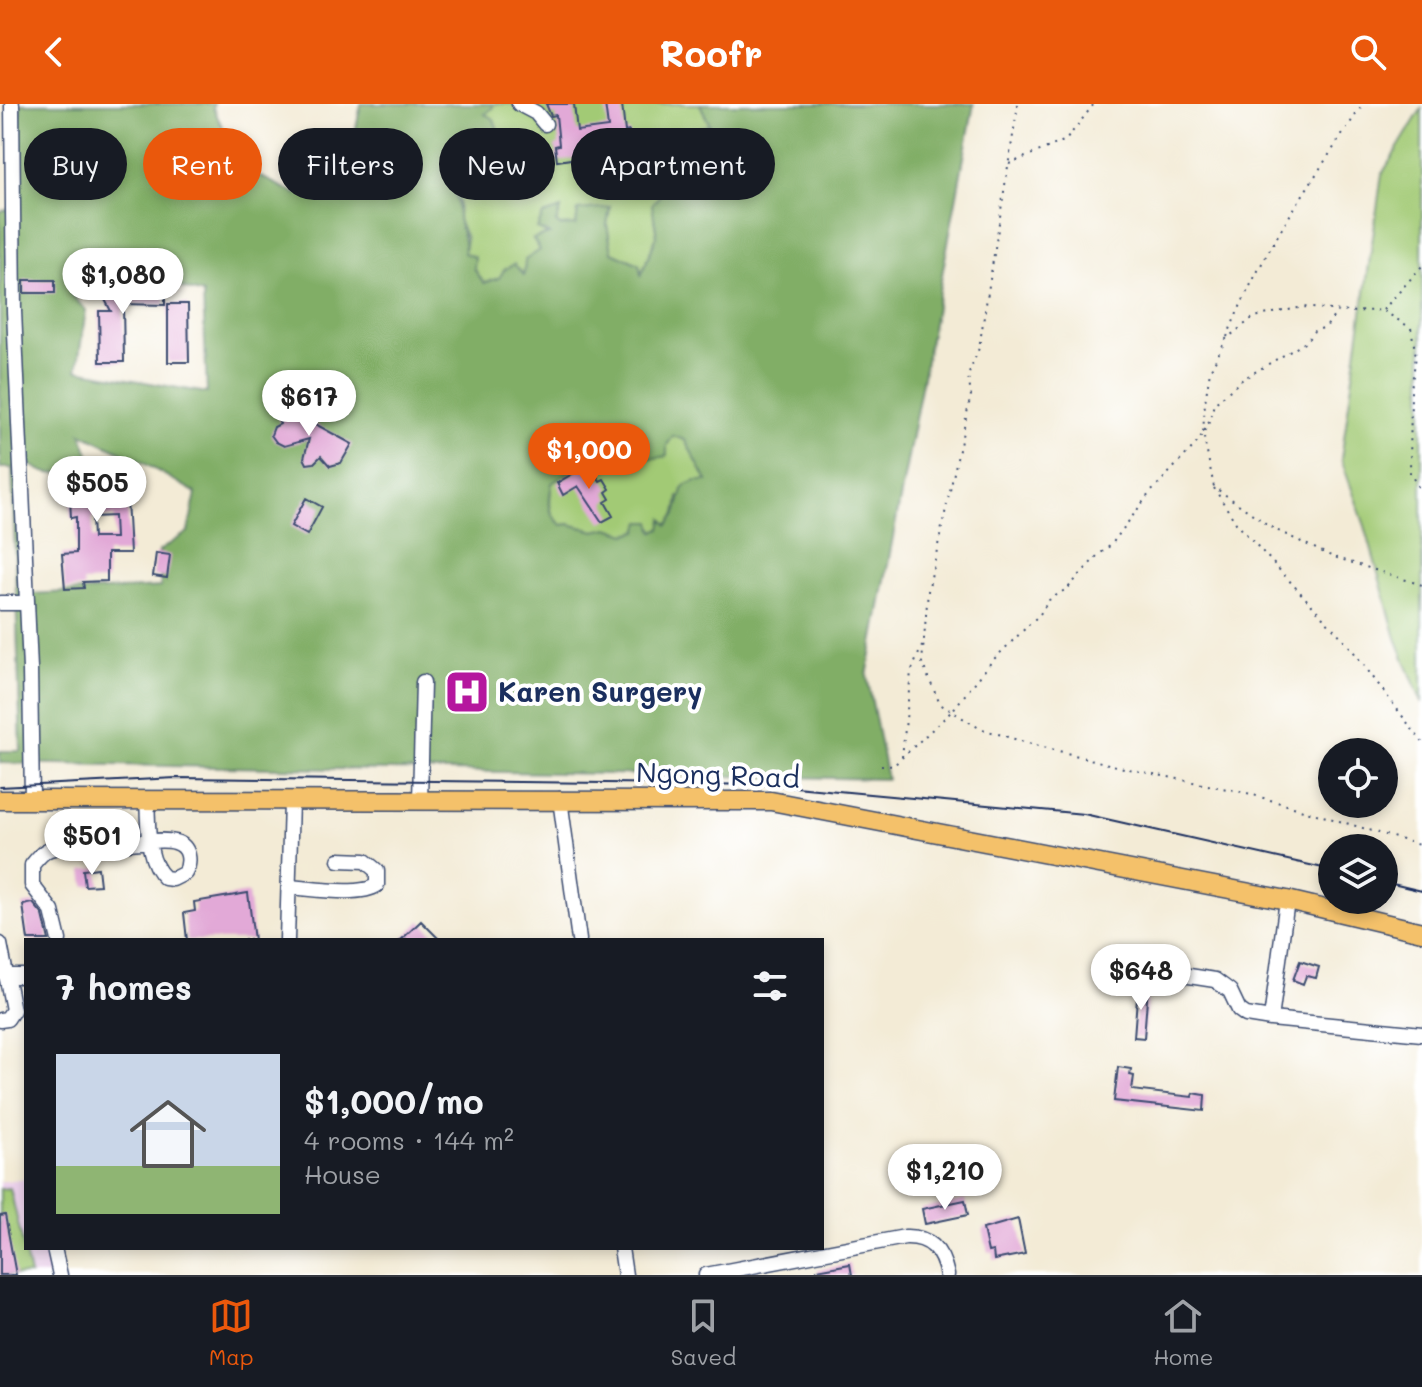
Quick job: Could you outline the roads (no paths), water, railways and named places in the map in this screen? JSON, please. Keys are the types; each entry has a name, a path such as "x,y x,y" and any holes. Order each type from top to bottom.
{"main road":[{"name":"Ngong Road","path":"0,800 560,799 726,800 797,804 1287,900 1422,932"}],"street":[{"path":"12,104 7,215 14,311 32,800"},
{"path":"519,104 536,113 545,124"},
{"path":"0,603 26,603"},
{"path":"420,800 423,682"},
{"path":"560,799 579,938"},
{"path":"59,938 52,911 32,885 32,865 46,850 89,843 150,842 147,800"},
{"path":"287,938 291,801"},
{"path":"289,887 368,890 377,885 377,871 365,861 339,860"},
{"path":"1271,1019 1287,900"},
{"path":"0,944 13,1010 7,1019 0,1020"},
{"path":"1144,969 1215,980 1230,991 1239,1010 1246,1015 1422,1034"},
{"path":"7,976 24,976"},
{"path":"706,1275 905,1237 918,1237 931,1243 938,1250 947,1275"},
{"path":"54,1250 60,1275"},
{"path":"621,1250 625,1275"}],"tram line":[{"path":"0,787 176,778 774,785 1084,814 1318,867"},
{"path":"1398,885 1422,891"}],"place":[{"name":"Karen Surgery","path":"467,692"}]}
